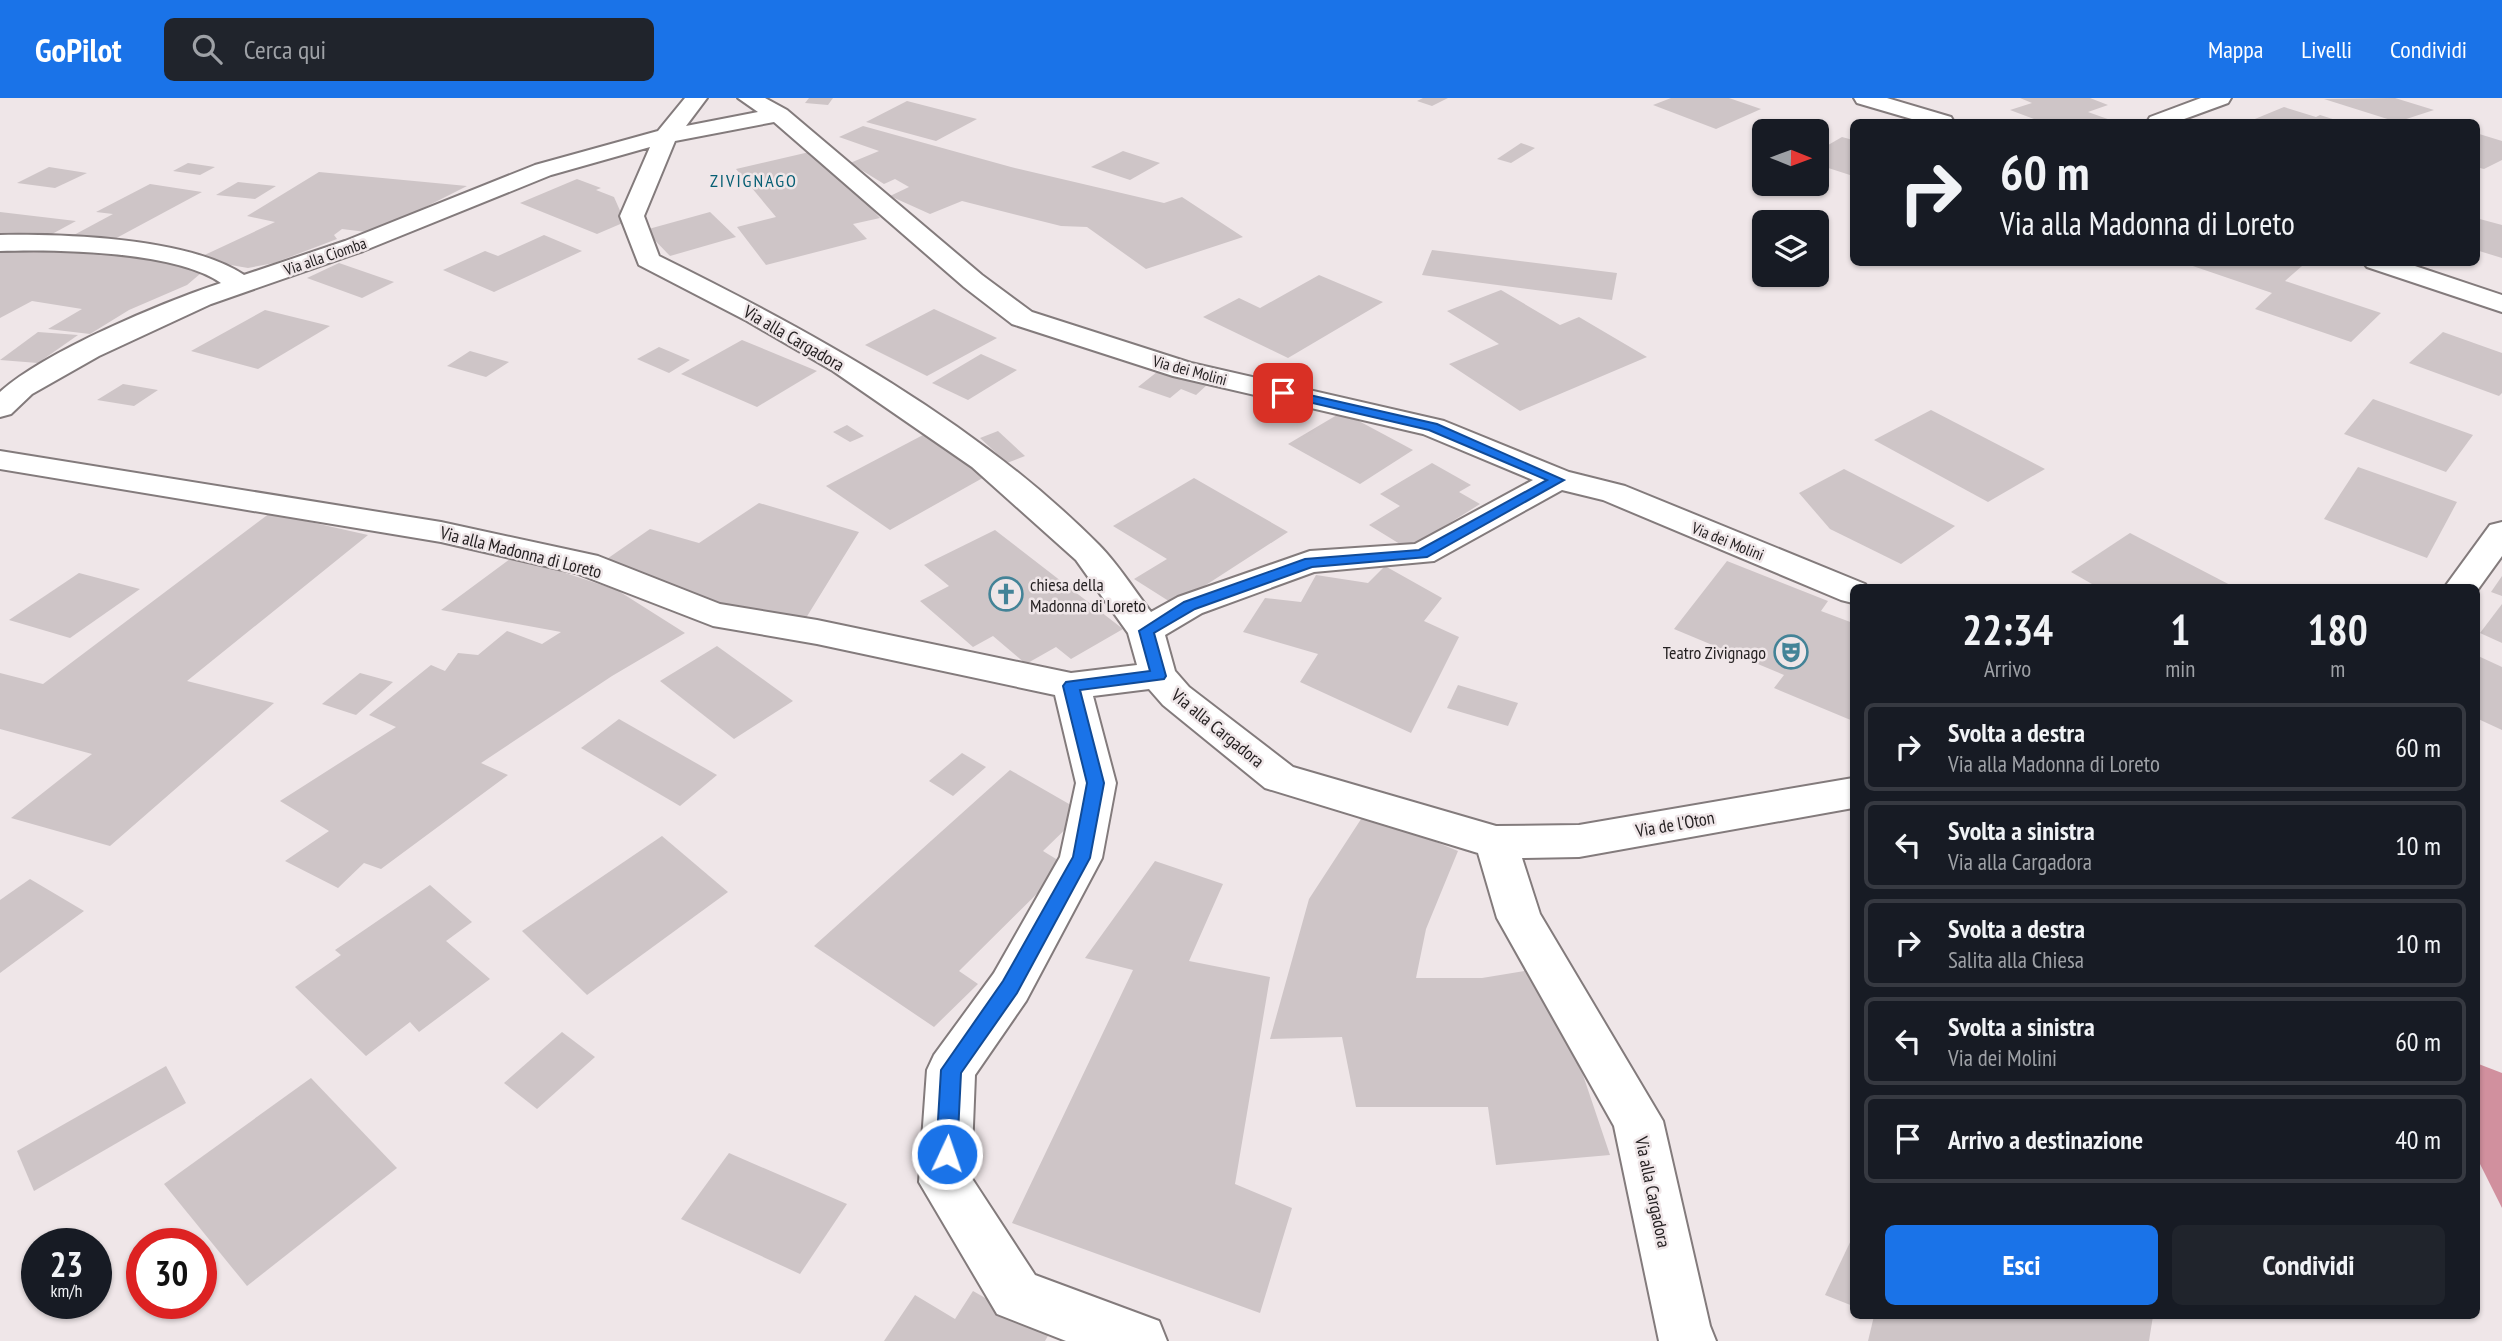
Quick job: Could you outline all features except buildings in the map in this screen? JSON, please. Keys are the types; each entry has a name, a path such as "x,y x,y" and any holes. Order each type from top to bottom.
{"street":[{"name":"Via alla Cargadora","path":"696,98 666,136 632,216 648,260 757,315 843,365 983,460 1088,553 1146,631 1158,676 1176,696 1279,778 1496,842 1518,918 1639,1121 1684,1335 1688,1341"},
{"name":"Via dei Molini","path":"750,98 779,115 973,281 1023,318 1183,370 1433,427 1558,480 1614,493 1850,591"},
{"path":"1865,98 1933,119"},
{"path":"2166,119 2220,98"},
{"name":"Via alla Ciomba","path":"0,408 22,388 89,350 202,298 354,246 543,170 666,136 779,115"},
{"path":"0,243 46,242 140,251 215,267 241,285"},
{"path":"2388,266 2502,304"},
{"name":"Via alla Madonna di Loreto","path":"0,460 441,532 586,564 713,614 817,632 1071,686 1158,676"},
{"path":"1146,631 1190,605 1310,562 1422,554 1558,480"},
{"path":"2464,584 2502,532"},
{"path":"1071,686 1096,783 1081,858 1010,987 951,1070 945,1182 1016,1295 1139,1341"},
{"name":"Via de l'Oton","path":"1496,842 1579,841 1850,794"}],"shaded area":[{"path":"2480,1065 2502,1073 2502,1208 2480,1164"}],"place":[{"name":"chiesa della Madonna di Loreto","path":"1006,594"},
{"name":"Teatro Zivignago","path":"1791,652"}],"district":[{"name":"ZIVIGNAGO","path":"754,180"}],"route":[{"path":"947,1154 951,1070 1010,987 1081,858 1096,783 1071,686 1158,676 1146,631 1190,605 1310,562 1422,554 1558,480 1433,427 1283,393"}]}
